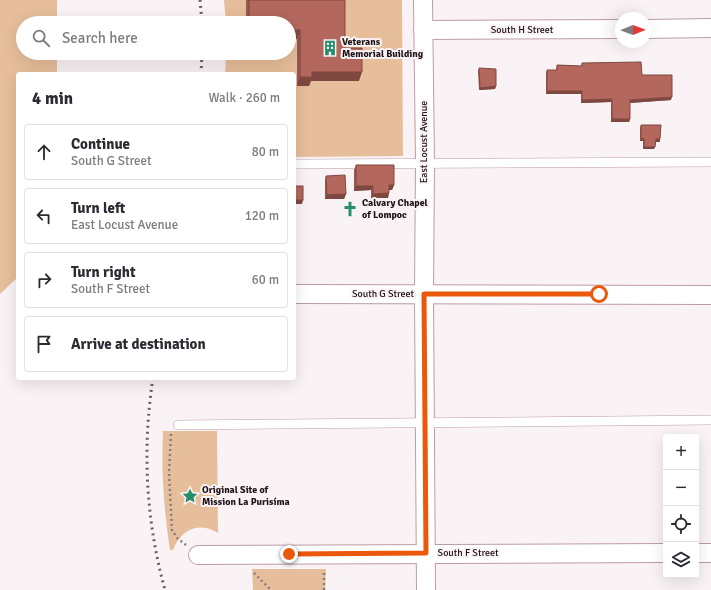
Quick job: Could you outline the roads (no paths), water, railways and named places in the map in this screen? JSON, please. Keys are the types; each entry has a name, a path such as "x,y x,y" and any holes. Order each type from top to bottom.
{"street":[{"name":"East Locust Avenue","path":"423,0 426,590"},
{"path":"651,29 711,28"},
{"name":"South H Street","path":"423,30 615,29"},
{"name":"South G Street","path":"296,294 711,295"},
{"name":"South F Street","path":"198,555 663,553"},
{"path":"699,553 711,553"}],"lane":[{"path":"296,164 711,162"},
{"path":"178,425 711,420"}],"railway":[{"path":"200,0 201,16"},
{"path":"201,72 202,60"},
{"path":"153,380 148,431 148,485 154,538 165,590"}],"place":[{"name":"Veterans Memorial Building","path":"330,48"},
{"name":"Calvary Chapel of Lompoc","path":"350,209"},
{"name":"Original Site of Mission La Purisíma","path":"190,496"}]}
